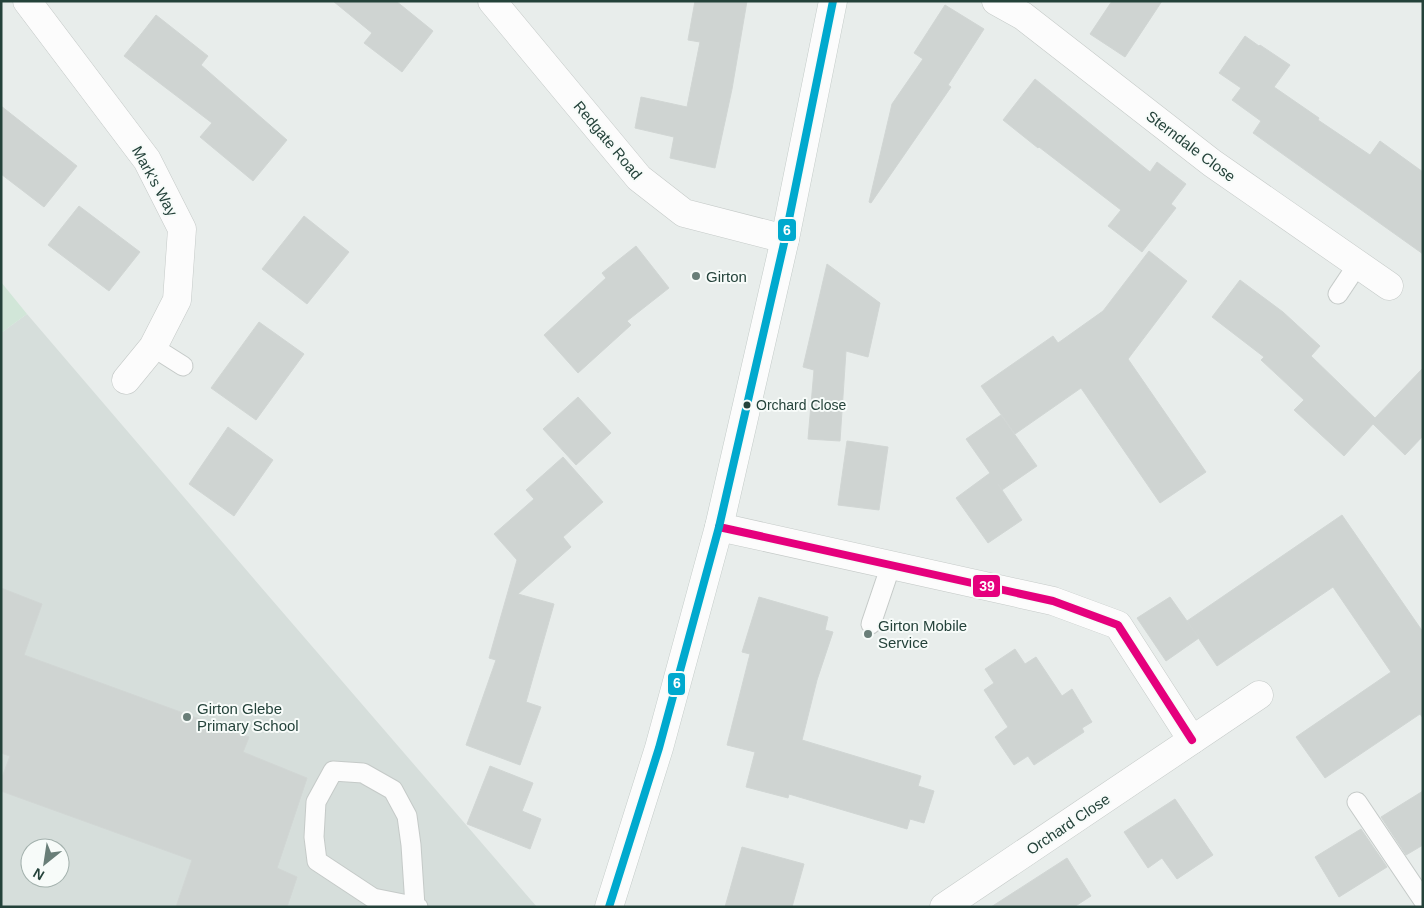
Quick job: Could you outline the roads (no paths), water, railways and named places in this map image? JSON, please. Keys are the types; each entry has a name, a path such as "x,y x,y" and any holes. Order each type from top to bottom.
{"street":[{"name":"Mark's Way","path":"27,1 147,160 182,229 177,300 153,347 126,380"},
{"name":"Redgate Road","path":"492,1 639,178 684,213 786,238"},
{"path":"609,907 659,748 719,527 786,238 833,1"},
{"name":"Sterndale Close","path":"996,1 1023,16 1212,163 1389,286"},
{"path":"719,527 1053,601 1118,625 1192,740"},
{"name":"Orchard Close","path":"944,907 1259,695"}],"lane":[{"path":"1338,294 1358,264"},
{"path":"153,347 183,366"},
{"path":"872,624 891,565"},
{"path":"333,771 363,773 392,790 407,816 416,906 372,898 317,861 314,837 316,802 333,771"},
{"path":"1357,802 1423,900"}],"place":[{"name":"Girton","path":"696,276"},
{"name":"Orchard Close","path":"747,405"},
{"name":"Girton Mobile Service","path":"868,634"},
{"name":"Girton Glebe Primary School","path":"187,717"}]}
